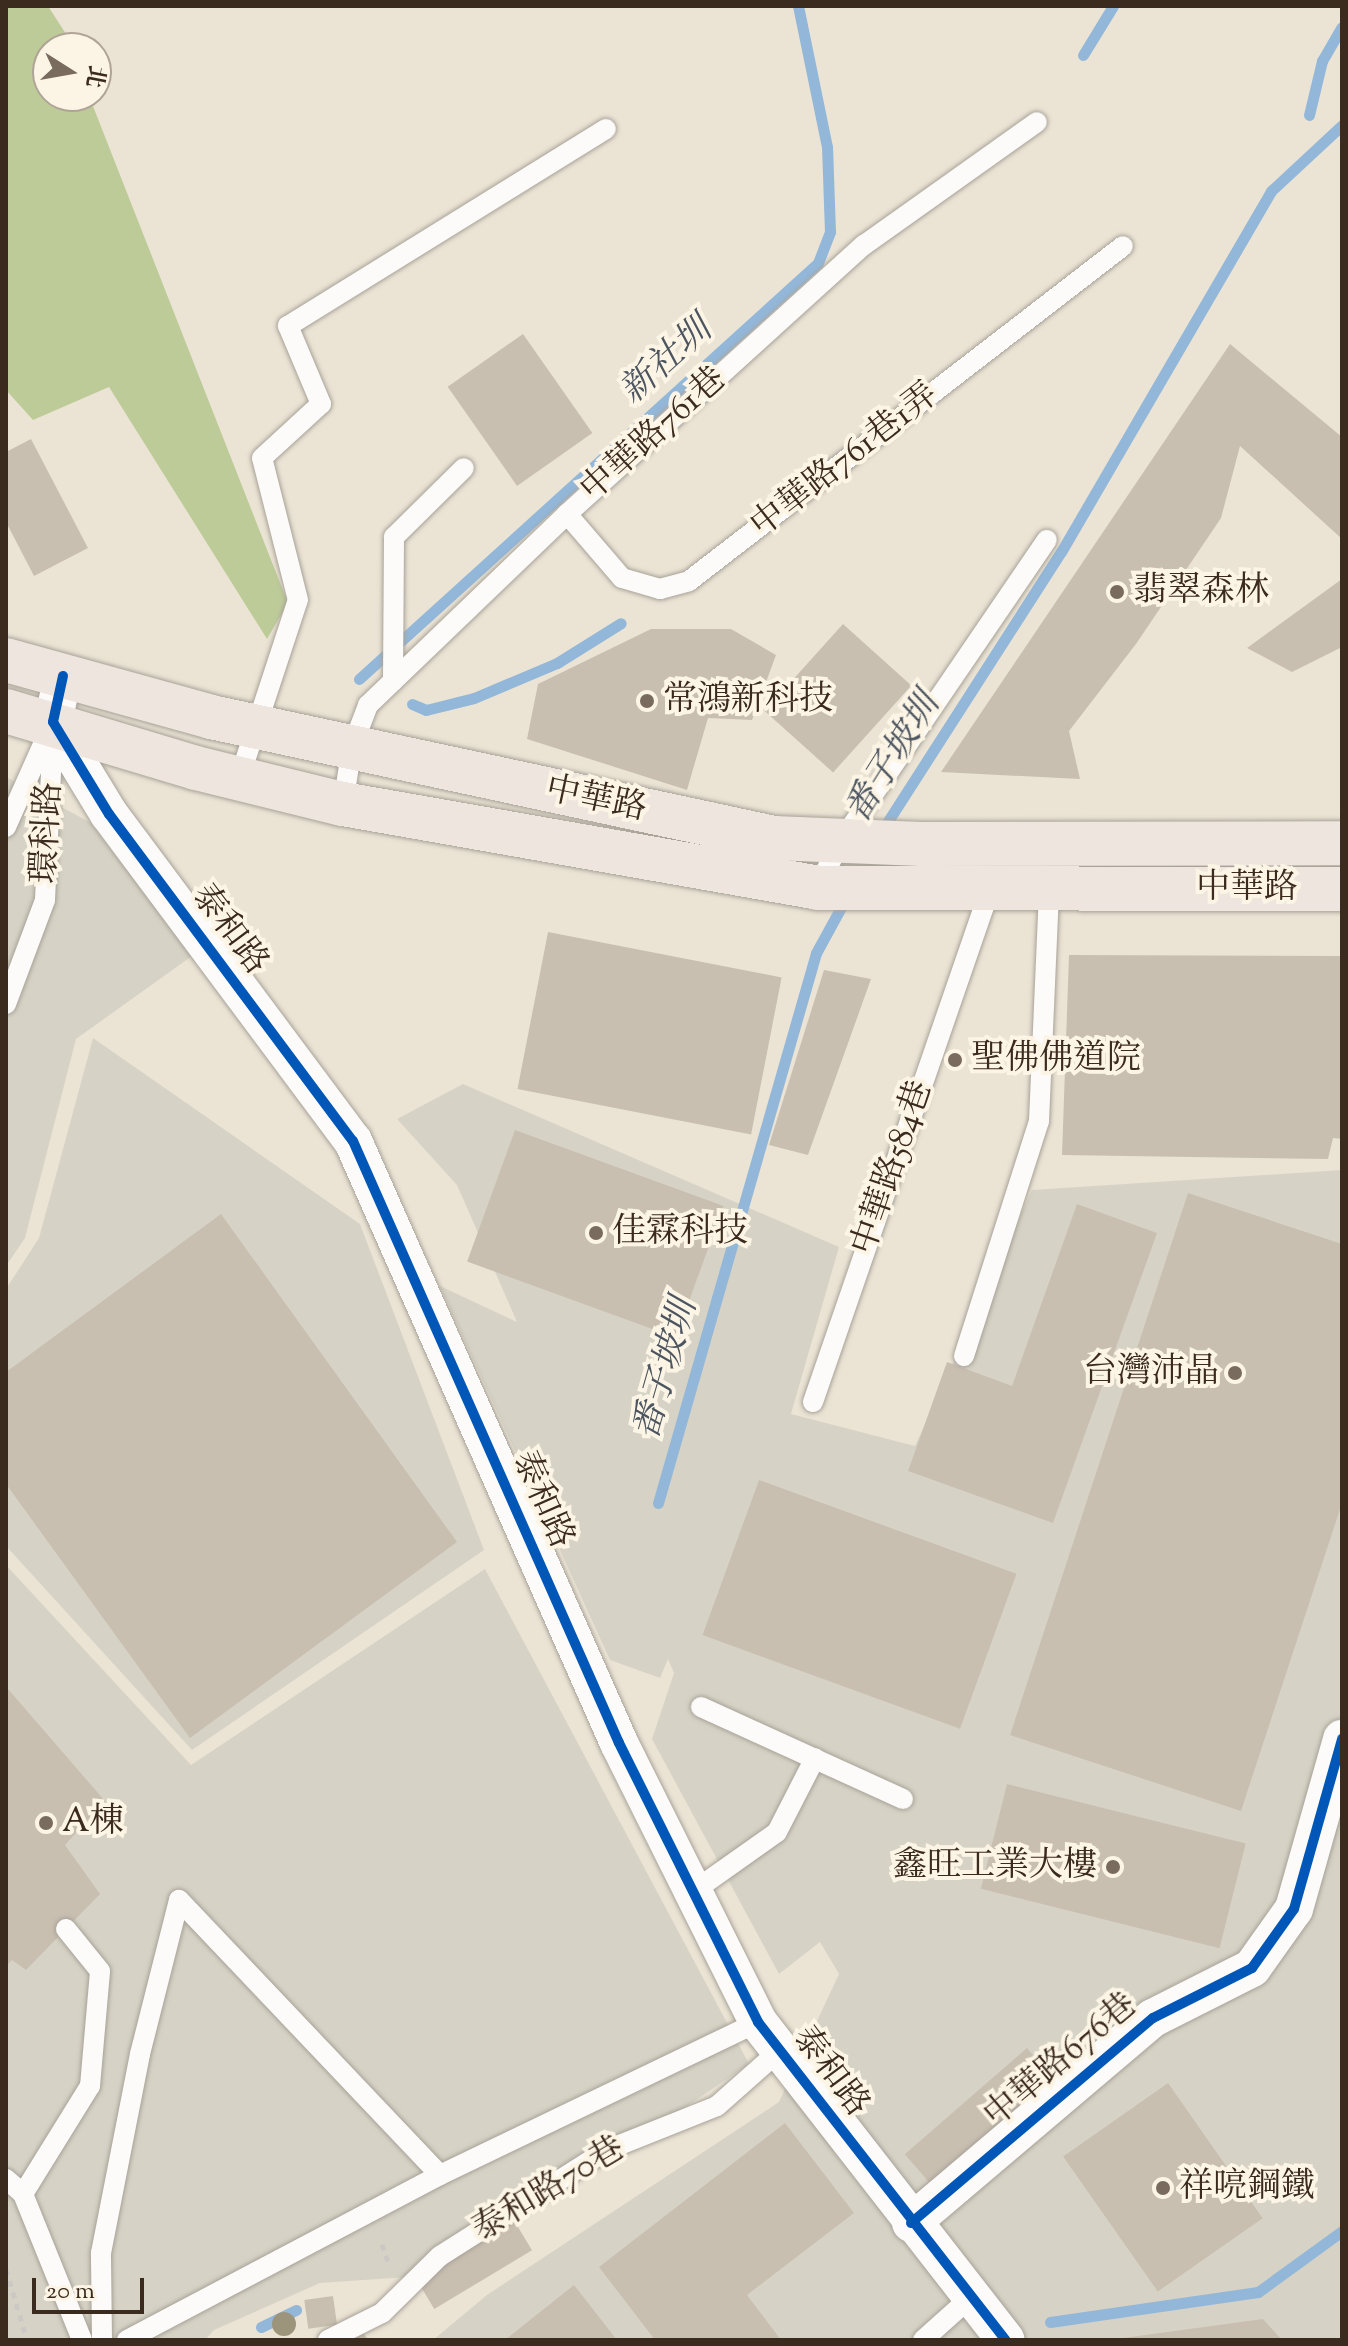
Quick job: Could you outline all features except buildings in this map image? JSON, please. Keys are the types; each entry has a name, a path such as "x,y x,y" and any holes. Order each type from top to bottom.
{"main road":[{"path":"6,660 257,727"},
{"path":"6,711 53,722 239,779"},
{"name":"中華路","path":"257,727 774,838 921,844 1342,843"},
{"name":"中華路","path":"239,779 343,804 817,888 1342,889"}],"street":[{"path":"53,722 63,676"},
{"name":"泰和路","path":"53,722 109,814 353,1141 691,1893 768,2037 911,2223 1006,2340"},
{"name":"中華路676巷","path":"911,2223 1153,2018 1252,1968 1294,1909 1342,1739"}],"lane":[{"name":"中華路761巷","path":"343,804 352,747 368,705 567,514 864,245 1037,122"},
{"path":"239,779 298,600 262,458 321,404 288,326 606,129"},
{"name":"中華路761巷1弄","path":"567,514 622,578 660,589 689,581 1123,246"},
{"path":"393,681 394,537 464,468"},
{"path":"817,888 840,843 1047,540"},
{"name":"環科路","path":"6,827 53,722"},
{"name":"環科路","path":"6,1004 45,900 53,722"},
{"name":"中華路584巷","path":"813,1402 990,889"},
{"path":"964,1356 1039,1121 1049,889"},
{"path":"701,1707 903,1799"},
{"path":"691,1893 777,1832 815,1758"},
{"path":"102,2340 101,2253 140,2054 179,1900 440,2175"},
{"path":"23,2194 90,2086 100,1971 66,1929"},
{"path":"127,2340 440,2175 768,2037"},
{"name":"泰和路70巷","path":"328,2340 382,2313 440,2256 607,2150 717,2106 768,2037"},
{"path":"6,2179 23,2194 82,2340"},
{"path":"923,2340 971,2297"}],"path":[{"path":"6,2269 27,2340"}],"shaded area":[{"path":"6,777 91,823 192,956 76,1039 25,1238 6,1266"},
{"path":"93,1038 360,1224 484,1550 192,1750 6,1546 6,1289 39,1238"},
{"path":"463,1084 839,1247 791,1414 915,1446 1032,1190 1342,1170 1342,2340 433,2340 487,2295 779,2102 839,1974 820,1942 779,1974 652,1739 674,1673 668,1659 660,1678 610,1660 440,1286 517,1322 457,1185 397,1119"},
{"path":"6,1565 191,1765 485,1569 749,2064 437,2275 320,2283 214,2330 205,2340 6,2340"}],"green space":[{"path":"6,6 48,6 65,32 32,32 32,112 95,112 288,603 267,639 109,387 33,420 6,390"}],"waterway":[{"name":"新社圳","path":"359,679 818,263 830,232 827,147 798,6"},
{"path":"1083,55 1113,6"},
{"name":"新社圳","path":"1309,115 1322,61 1342,27"},
{"name":"番子坡圳","path":"881,832 1061,552 1271,191 1342,125"},
{"path":"412,704 426,710 474,698 557,663 621,623"},
{"name":"番子坡圳","path":"658,1503 816,953 845,900"},
{"path":"1050,2322 1258,2292 1342,2231"},
{"name":"番子坡圳","path":"261,2327 296,2310"}],"cycle path":[{"path":"63,676 53,722 109,814 353,1141 619,1743 758,2022 1006,2340"},
{"path":"911,2223 1153,2018 1252,1968 1294,1909 1342,1739"}],"place":[{"name":"翡翠森林","path":"1117,592"},
{"name":"常鴻新科技","path":"647,701"},
{"name":"聖佛佛道院","path":"955,1060"},
{"name":"佳霖科技","path":"596,1233"},
{"name":"台灣沛晶","path":"1235,1373"},
{"name":"A棟","path":"46,1823"},
{"name":"鑫旺工業大樓","path":"1113,1867"},
{"name":"祥喨鋼鐵","path":"1163,2188"}]}
